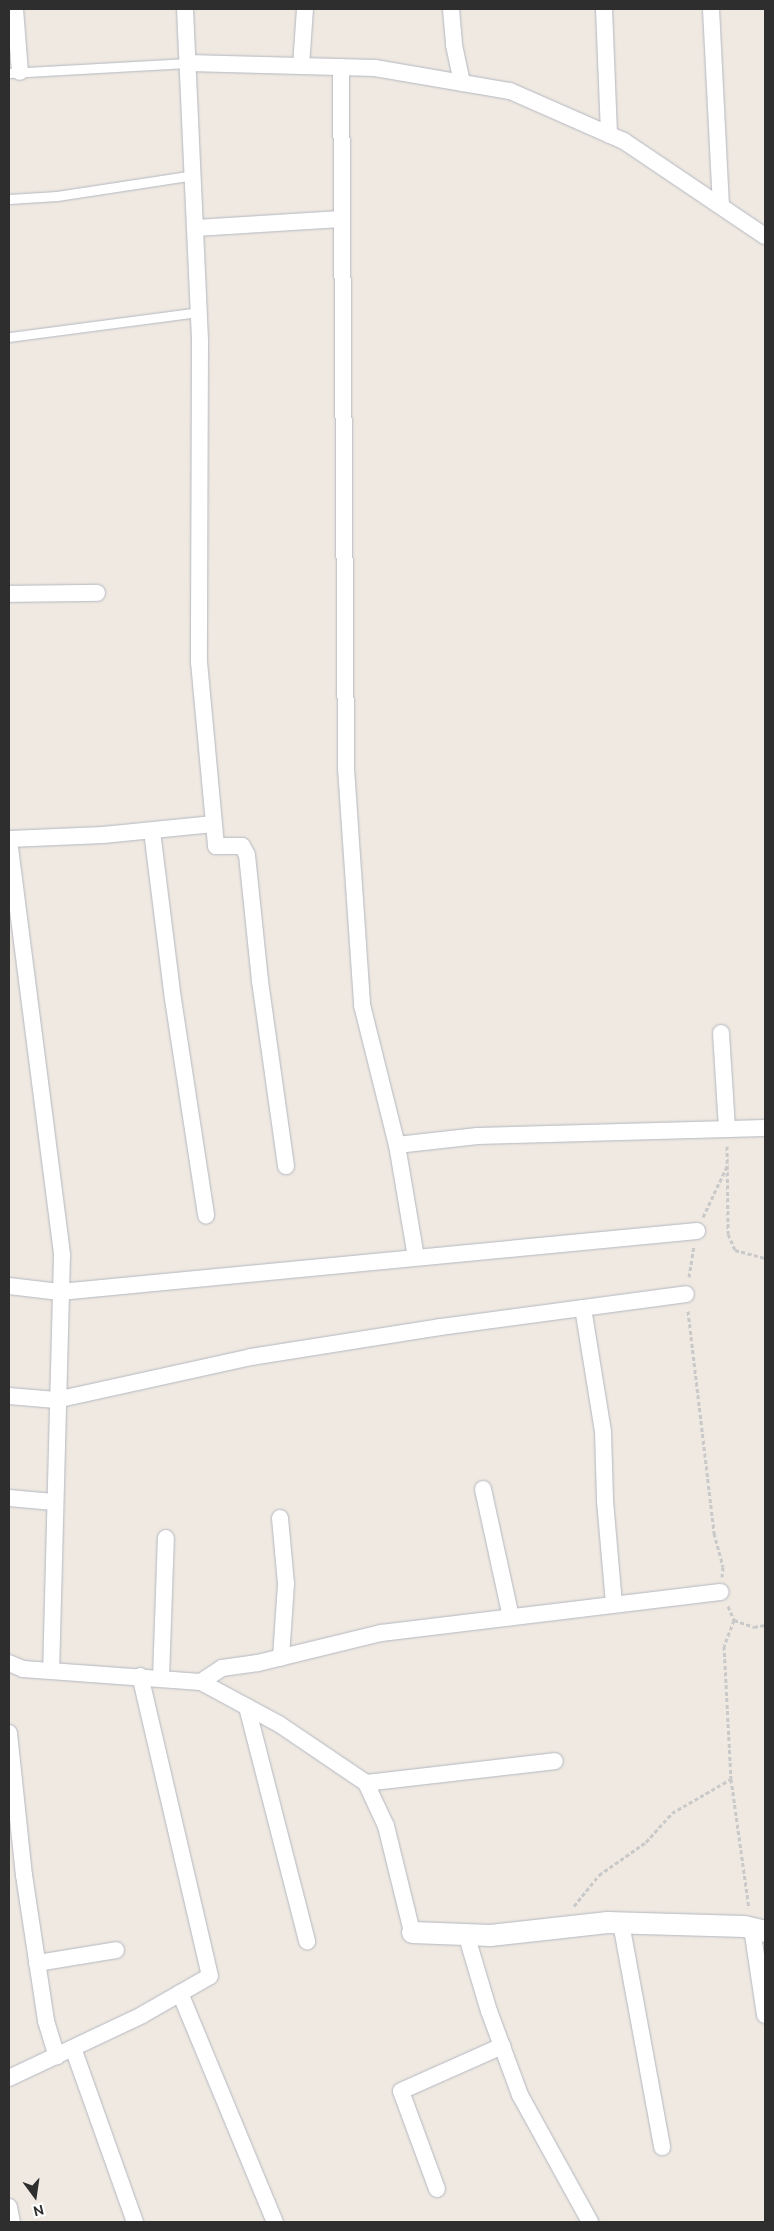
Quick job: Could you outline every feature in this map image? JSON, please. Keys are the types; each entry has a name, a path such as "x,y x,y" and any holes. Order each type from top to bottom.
{"street":[{"path":"14,72 15,9"},
{"path":"184,9 194,175 199,312 199,662 213,824 216,846 242,846 247,854 260,980 286,1166"},
{"path":"301,66 305,9"},
{"path":"451,9 454,45 462,83"},
{"path":"604,9 610,135"},
{"path":"711,9 721,206"},
{"path":"188,64 375,68 510,91 624,141 765,236"},
{"path":"341,67 346,768 362,1005 398,1145 416,1257"},
{"path":"196,228 341,219"},
{"path":"9,594 97,593"},
{"path":"51,1671 56,1400 62,1255 58,1209 9,839 152,831 213,824"},
{"path":"152,831 173,999 206,1215"},
{"path":"721,1033 726,1128"},
{"path":"398,1145 477,1136 765,1128"},
{"path":"9,1286 60,1292 697,1231"},
{"path":"9,1396 56,1400 251,1357 440,1326 686,1294"},
{"path":"583,1308 603,1432 605,1501 614,1603"},
{"path":"483,1489 511,1617"},
{"path":"9,1498 54,1502"},
{"path":"280,1518 286,1584 281,1658"},
{"path":"160,1678 166,1538"},
{"path":"201,1682 222,1668 281,1658 381,1633 614,1603 721,1592"},
{"path":"9,1664 23,1669 140,1676 201,1682 279,1724 366,1783 386,1826 412,1932 490,1936 621,1922 759,1929 765,2015"},
{"path":"9,2078 58,2056 210,1976 140,1676"},
{"path":"247,1707 306,1941"},
{"path":"9,1733 37,1963 46,2021 58,2056"},
{"path":"366,1783 555,1761"},
{"path":"621,1922 662,2147"},
{"path":"466,1934 520,2095 590,2222"},
{"path":"37,1963 116,1950"},
{"path":"180,1993 276,2222"},
{"path":"437,2188 401,2091 502,2046"},
{"path":"73,2048 135,2222"},
{"path":"9,2207 12,2222"}],"lane":[{"path":"14,72 188,64"},
{"path":"9,199 57,196 194,175"},
{"path":"9,337 199,312"}],"path":[{"path":"726,1128 728,1234 735,1250 765,1258"},
{"path":"728,1164 697,1231 686,1294 714,1533 723,1568 721,1592 734,1620 724,1646 731,1779 759,1929"},
{"path":"734,1620 754,1626 765,1625"},
{"path":"566,1927 569,1913 599,1875 646,1842 672,1813 731,1779"}]}
